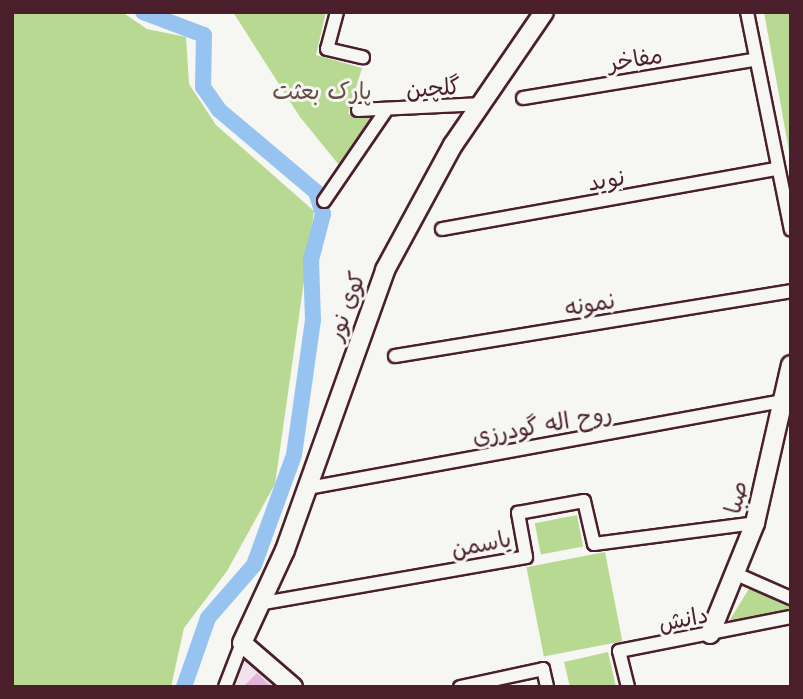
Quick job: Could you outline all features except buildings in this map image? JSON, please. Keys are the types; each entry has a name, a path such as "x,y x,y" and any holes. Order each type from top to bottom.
{"street":[{"path":"337,12 327,50 363,57"},
{"name":"کوی نور","path":"242,643 308,488 385,270 453,145 484,104 544,12"},
{"path":"747,12 753,60 790,225"},
{"name":"مفاخر","path":"523,98 753,60"},
{"name":"گلچین","path":"358,110 385,112 484,104"},
{"path":"324,201 385,112"},
{"name":"نوید","path":"442,229 777,169"},
{"name":"نمونه","path":"395,356 791,291"},
{"name":"صبا","path":"710,634 755,523 791,365"},
{"name":"روح اله گودرزی","path":"308,488 784,401"},
{"name":"یاسمن","path":"258,604 526,557 517,513 584,501 594,544 755,523"},
{"path":"736,575 791,598"},
{"name":"دانش","path":"628,687 619,651 791,617"},
{"path":"225,687 242,643 293,687"},
{"path":"460,687 543,669 547,687"}],"shaded area":[{"path":"240,656 264,671 280,687 228,687"}],"green space":[{"path":"12,12 122,12 147,29 186,37 189,84 216,125 314,211 275,484 227,571 184,628 171,687 12,687"},
{"name":"پارک بعثت","path":"233,12 326,12 316,55 362,68 348,114 375,117 339,165 300,117"},
{"path":"764,12 791,12 791,162"},
{"path":"577,515 583,546 541,555 535,523"},
{"path":"605,552 622,641 544,657 526,567"},
{"path":"750,587 791,605 791,609 728,623"},
{"path":"608,652 616,687 570,687 564,662"}],"waterway":[{"path":"143,12 204,35 203,87 219,110 316,192 323,214 311,260 313,320 294,455 254,565 208,618 184,687"}]}
